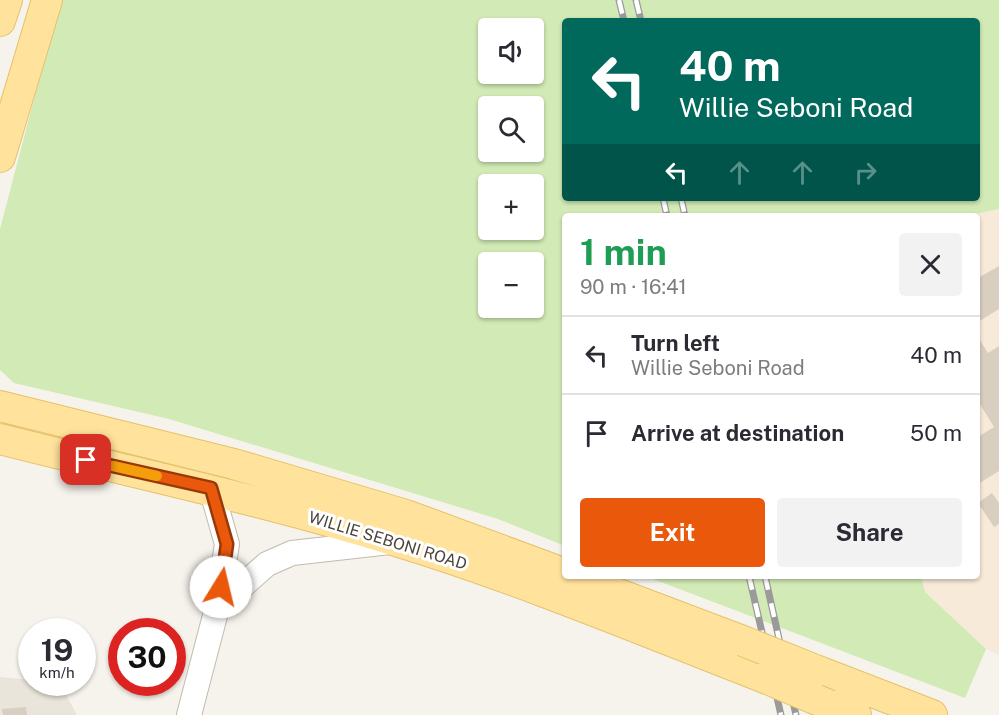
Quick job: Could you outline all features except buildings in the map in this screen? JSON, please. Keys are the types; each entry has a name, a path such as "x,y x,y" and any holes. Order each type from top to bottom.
{"main road":[{"path":"0,21 7,0"},
{"path":"0,157 47,0"},
{"path":"0,401 50,419"},
{"name":"WILLIE SEBONI ROAD","path":"0,406 234,464 349,498 406,515 562,573"},
{"name":"WILLIE SEBONI ROAD","path":"0,439 211,488 399,542 499,575 842,710"},
{"path":"0,456 45,451"},
{"path":"579,579 932,715"}],"street":[{"path":"189,715 194,688 217,608 227,544 211,488"},
{"path":"217,608 267,564 292,553 399,542"}],"shaded area":[{"path":"999,209 999,655 986,649 925,592 922,579 980,579 980,213"},
{"path":"0,677 18,679 18,696 67,696 77,715 0,715"}],"green space":[{"path":"60,0 999,0 999,209 980,213 562,213 562,545 498,519 169,419 14,383 0,370 0,229"},
{"path":"653,579 922,579 925,592 986,649 965,698"}],"railway":[{"path":"619,0 623,18"},
{"path":"636,0 640,18"},
{"path":"664,201 666,213"},
{"path":"682,201 684,213"},
{"path":"750,579 781,715"},
{"path":"766,579 796,715"}],"slow traffic":[{"path":"113,466 157,476"}],"route":[{"path":"86,460 211,488 227,544 221,587"}]}
